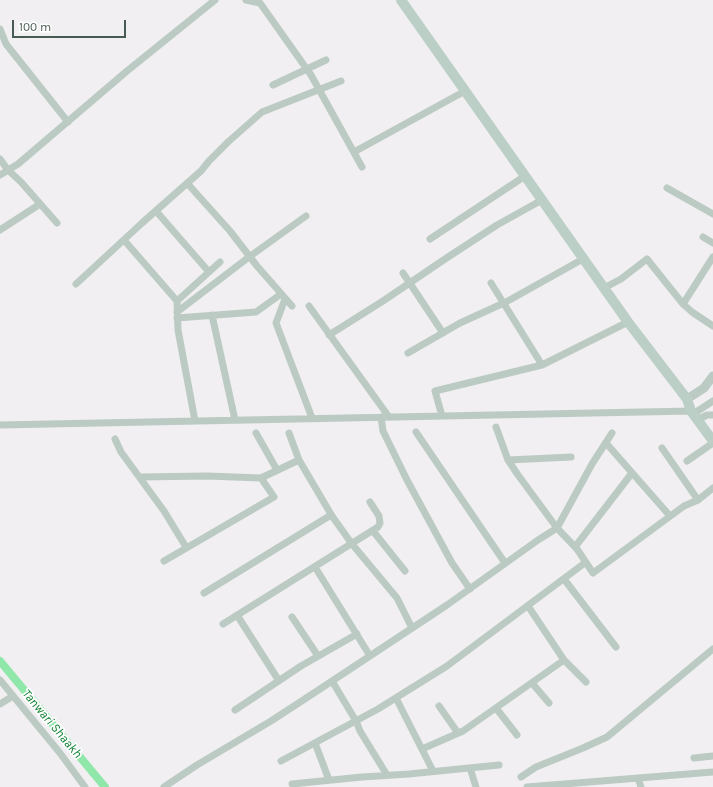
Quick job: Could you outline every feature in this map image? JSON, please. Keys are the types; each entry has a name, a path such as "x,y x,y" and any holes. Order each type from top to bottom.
{"main road":[{"path":"400,0 628,322 687,399 694,415 713,442"}],"street":[{"path":"0,175 68,122 127,71 215,0"},
{"path":"246,0 260,3 307,69 362,167"},
{"path":"0,29 6,44 68,122"},
{"path":"273,85 326,60"},
{"path":"76,284 202,171 209,161 228,142 262,112 341,81"},
{"path":"354,152 465,91"},
{"path":"0,159 8,170 21,182 56,223"},
{"path":"430,239 525,176"},
{"path":"187,183 230,231 249,257 292,306"},
{"path":"667,188 713,214"},
{"path":"329,334 497,226 542,200"},
{"path":"0,230 40,204"},
{"path":"156,211 209,272"},
{"path":"177,315 249,257 306,216"},
{"path":"703,237 713,243"},
{"path":"124,240 176,301 177,315 195,421"},
{"path":"683,304 713,257"},
{"path":"408,353 583,259"},
{"path":"604,288 621,279 647,259 683,304 713,326"},
{"path":"176,301 220,262"},
{"path":"403,273 443,333"},
{"path":"491,284 542,365"},
{"path":"177,315 212,316 256,312 283,297"},
{"path":"283,297 276,322 312,418"},
{"path":"309,306 385,417 383,431 404,474 452,562 470,589"},
{"path":"212,316 235,420"},
{"path":"442,416 435,391 542,365 628,322"},
{"path":"687,399 704,388 713,376"},
{"path":"694,415 713,401"},
{"path":"0,425 442,416 713,415"},
{"path":"496,427 508,460 557,528 575,547 593,573 684,506 698,500 713,488"},
{"path":"416,432 505,563"},
{"path":"256,433 278,470"},
{"path":"289,433 299,460 331,515 352,544 397,598 412,628"},
{"path":"164,787 196,765 271,721 370,656 557,528 592,464 612,433"},
{"path":"114,439 164,511 186,547"},
{"path":"687,461 713,442"},
{"path":"606,443 670,516"},
{"path":"662,448 698,500"},
{"path":"508,460 571,457"},
{"path":"140,477 261,478 299,460"},
{"path":"575,547 632,473"},
{"path":"164,561 274,497 261,478"},
{"path":"223,624 378,527 380,523 379,516 370,502"},
{"path":"204,593 331,515"},
{"path":"372,531 405,571"},
{"path":"281,761 356,721 447,666 586,562"},
{"path":"315,567 370,656"},
{"path":"564,579 616,647"},
{"path":"528,606 564,660 586,682"},
{"path":"237,615 279,680"},
{"path":"292,617 318,656"},
{"path":"235,710 279,680 357,634"},
{"path":"713,649 607,737 519,775 527,787 602,784 638,778 713,772"},
{"path":"422,749 458,733 564,660"},
{"path":"0,680 60,753 85,787"},
{"path":"332,681 387,775"},
{"path":"532,683 549,703"},
{"path":"0,704 13,696"},
{"path":"396,698 433,771"},
{"path":"439,706 458,733"},
{"path":"496,708 517,735"},
{"path":"315,743 329,780"},
{"path":"694,758 713,756"},
{"path":"292,784 499,765"},
{"path":"470,768 476,787"},
{"path":"638,778 641,787"}],"waterway":[{"name":"Tanwari Shaakh","path":"0,661 105,787"}]}
